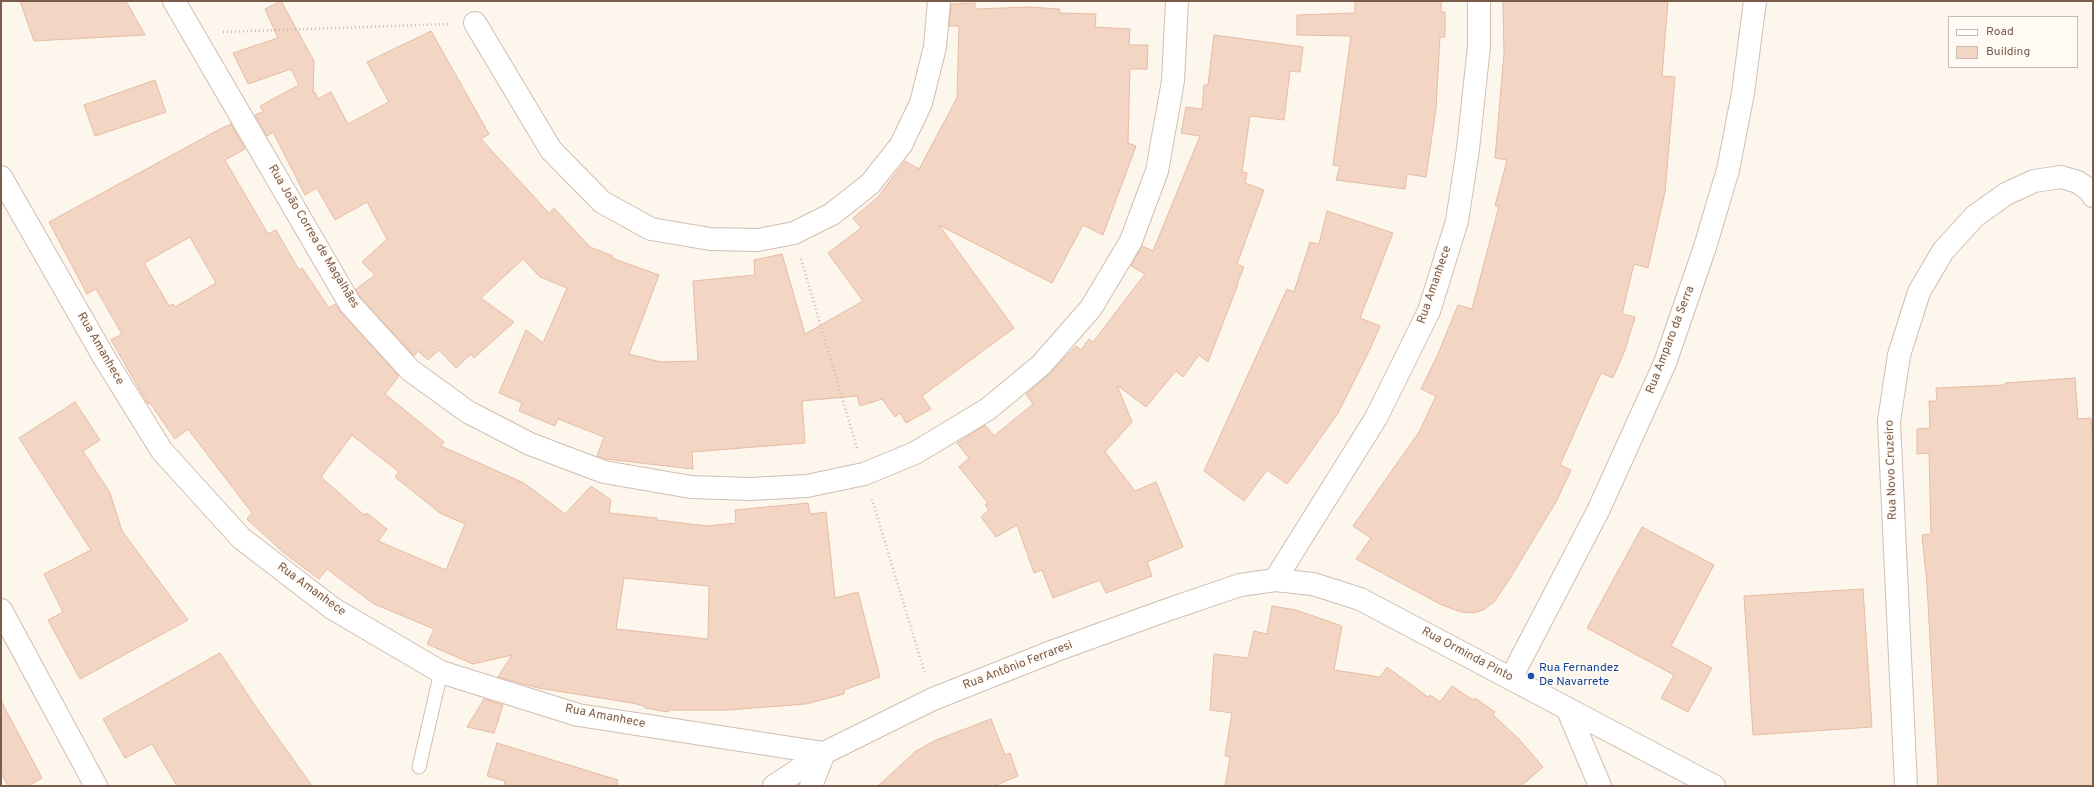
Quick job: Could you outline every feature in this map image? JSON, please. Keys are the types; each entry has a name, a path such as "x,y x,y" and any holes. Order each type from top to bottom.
{"street":[{"name":"Rua João Correa de Magalhães","path":"174,1 350,304 410,370 468,412 530,444 604,472 691,487 750,489 806,486 864,474 915,453 988,409 1041,365 1091,308 1132,241 1157,170 1173,82 1177,1"},
{"path":"475,23 551,150 602,202 651,229 710,239 758,240 794,233 832,214 870,184 901,145 921,103 935,47 939,1"},
{"name":"Rua Amanhece","path":"1275,580 1376,418 1429,311 1457,221 1468,149 1479,46 1479,1"},
{"name":"Rua Amparo da Serra","path":"1511,678 1598,511 1665,363 1705,247 1728,170 1743,93 1755,1"},
{"name":"Rua Amanhece","path":"1,177 105,359 162,451 241,538 332,608 440,672 578,714 824,753"},
{"name":"Rua Novo Cruzeiro","path":"1906,786 1889,421 1899,355 1919,292 1943,251 1975,216 2006,194 2034,181 2061,177 2078,182 2093,196"},
{"name":"Rua Orminda Pinto","path":"1275,580 1313,584 1360,599 1714,786"},
{"name":"Rua Antônio Ferraresi","path":"774,786 824,753 933,699 1054,651 1164,611 1240,586 1275,580"},
{"path":"1,610 96,786"},
{"path":"1567,708 1600,786"},
{"path":"811,786 824,753"}],"lane":[{"path":"419,767 440,672"}],"path":[{"path":"192,33 475,23"},
{"path":"794,233 864,474 933,699"}],"building":[{"path":"20,1 126,1 145,35 34,41"},
{"path":"281,1 314,61 313,93 315,92 318,99 331,92 348,124 389,102 367,62 431,31 489,134 481,139 549,213 554,208 590,247 613,256 612,258 659,275 629,354 661,362 698,361 693,281 755,275 754,260 782,254 805,334 863,301 828,253 861,228 853,218 878,197 905,161 919,169 957,98 959,26 949,26 951,4 975,3 975,9 1029,7 1060,9 1059,13 1096,14 1095,27 1130,29 1129,45 1148,45 1147,69 1130,69 1128,143 1136,146 1103,235 1083,225 1052,283 939,225 1014,328 922,396 931,409 906,423 900,413 895,417 882,399 860,406 857,396 802,401 805,443 692,452 693,469 606,459 597,456 604,437 558,419 555,426 519,411 522,403 499,393 526,330 543,343 567,288 540,277 523,259 481,298 514,322 474,358 471,354 456,368 439,350 428,360 418,351 414,356 360,297 356,289 375,275 362,262 387,239 367,202 335,220 317,188 305,195 273,132 267,136 255,115 263,112 260,106 299,85 291,69 248,84 233,53 278,38 265,9"},
{"path":"1355,1 1441,1 1441,12 1445,12 1445,37 1440,37 1436,108 1426,177 1407,174 1405,189 1336,180 1340,166 1333,165 1351,36 1297,35 1297,15 1355,13"},
{"path":"1503,1 1668,1 1662,76 1675,77 1665,192 1648,268 1634,264 1622,314 1635,317 1625,350 1613,378 1601,373 1560,465 1571,470 1557,500 1509,580 1494,602 1483,610 1473,613 1461,612 1442,605 1356,559 1371,538 1353,526 1419,432 1436,396 1421,389 1438,354 1458,305 1472,309 1499,206 1495,206 1507,160 1495,158 1504,53"},
{"path":"1214,35 1303,47 1300,72 1290,71 1284,120 1250,116 1242,172 1247,173 1245,183 1264,190 1237,264 1244,267 1208,362 1199,355 1183,377 1176,371 1146,407 1117,385 1132,422 1105,452 1135,491 1156,482 1183,547 1147,562 1152,576 1106,593 1100,580 1053,598 1042,570 1034,573 1017,525 996,537 981,517 989,510 985,505 988,503 959,467 969,458 957,443 985,425 994,436 1033,404 1026,394 1045,378 1076,346 1081,350 1089,339 1093,342 1145,274 1131,266 1142,246 1153,251 1200,136 1181,133 1186,107 1202,109 1204,85 1208,85"},
{"path":"155,80 166,112 95,136 84,105"},
{"path":"231,124 245,149 225,160 268,234 276,230 299,270 302,268 329,308 335,304 399,376 385,394 444,442 441,446 524,483 565,514 591,486 611,500 609,513 657,518 657,520 707,526 736,523 735,510 808,503 810,514 826,512 835,598 858,592 880,677 844,690 844,694 806,704 728,710 669,710 668,712 645,708 645,706 632,703 538,688 498,677 512,655 473,664 427,644 434,629 374,604 327,569 319,579 284,553 247,519 252,513 188,429 175,439 150,403 148,404 111,340 122,334 96,289 87,294 49,222","holes":["190,237 216,283 175,307 173,304 169,306 144,263","352,435 399,472 395,477 440,513 465,524 446,570 378,541 387,529 367,513 364,515 321,477","624,578 709,586 708,639 616,629"]},
{"path":"1327,211 1393,233 1360,318 1380,326 1338,413 1287,484 1267,470 1244,501 1204,471 1287,289 1294,292 1310,242 1319,244"},
{"path":"2075,378 2078,419 2091,418 2093,454 2093,786 1938,786 1927,584 1922,535 1931,534 1929,453 1917,454 1917,429 1930,428 1929,401 1937,401 1936,388 2005,385 2005,383"},
{"path":"75,402 100,440 83,451 110,493 122,531 188,620 80,679 48,620 63,612 44,574 91,550 19,438"},
{"path":"1642,527 1714,565 1671,646 1712,668 1688,712 1661,698 1674,675 1587,628"},
{"path":"1863,589 1872,727 1753,735 1744,596"},
{"path":"1272,606 1296,610 1342,626 1334,670 1380,677 1387,667 1428,697 1430,695 1440,702 1452,686 1473,700 1475,698 1495,712 1493,715 1519,739 1543,767 1521,786 1225,786 1230,757 1225,756 1232,713 1210,710 1214,654 1248,658 1254,631 1267,634"},
{"path":"220,653 312,786 177,786 152,744 125,758 103,719"},
{"path":"484,699 503,705 494,733 467,727"},
{"path":"1,701 42,778 29,786 8,786 1,773"},
{"path":"991,719 1005,755 1010,753 1018,776 994,786 878,786 916,751 936,740"},
{"path":"497,743 618,780 617,786 504,786 505,781 487,776"}],"place":[{"name":"Rua Fernandez De Navarrete","path":"1531,676"}]}
